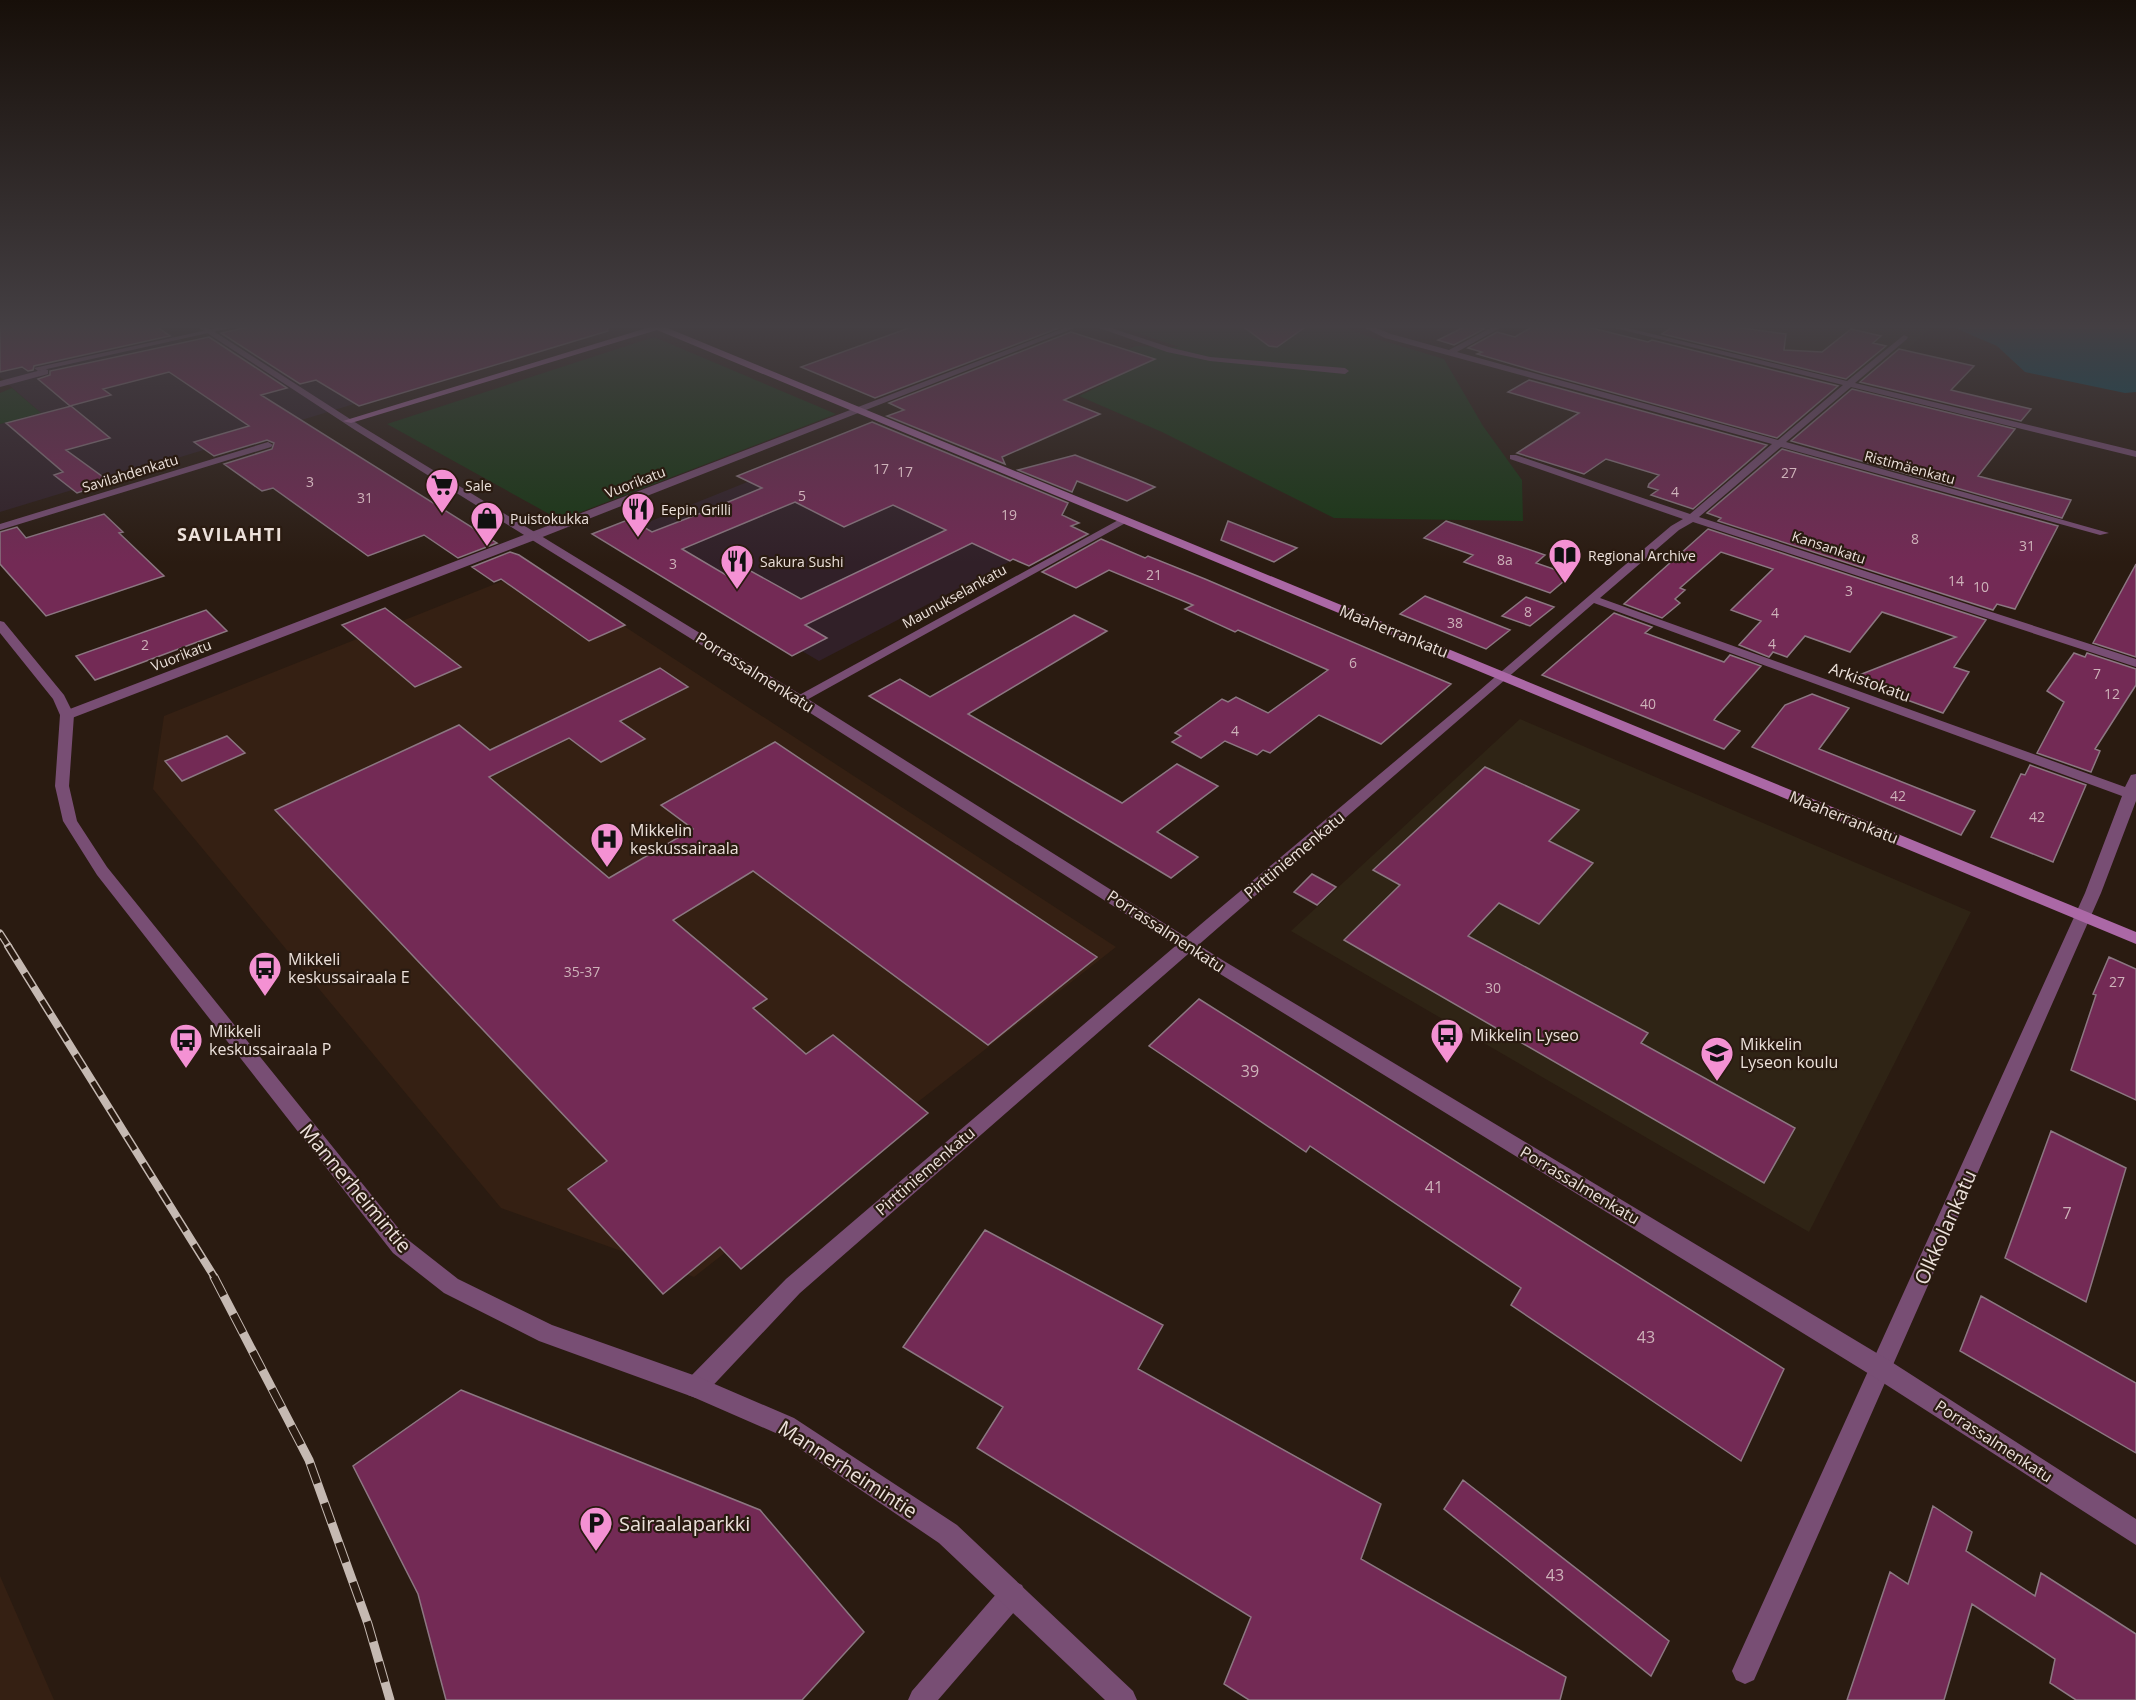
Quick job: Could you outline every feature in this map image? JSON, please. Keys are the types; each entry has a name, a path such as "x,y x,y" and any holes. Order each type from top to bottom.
{"main road":[{"path":"348,421 402,404"},
{"name":"Maaherrankatu","path":"846,404 2136,938"}],"street":[{"name":"Porrassalmenkatu","path":"322,404 798,699 1188,945 1882,1369 2136,1533"},
{"name":"Vuorikatu","path":"67,715 874,404"},
{"name":"Ristimäenkatu","path":"1646,404 1778,444 2104,533"},
{"name":"Pirttiniemenkatu","path":"696,1387 793,1286 1675,528 1692,518 1824,404"},
{"path":"1931,404 2136,454"},
{"name":"Savilahdenkatu","path":"0,527 268,445"},
{"name":"Kansankatu","path":"1513,457 2136,663"},
{"name":"Maunukselankatu","path":"798,699 1126,520"},
{"name":"Arkistokatu","path":"1593,599 2132,795"},
{"path":"0,625 59,698 67,715"},
{"name":"Mannerheimintie","path":"67,715 62,786 70,820 102,871 400,1246 451,1286 547,1334 696,1387 786,1426 948,1534 1124,1700"},
{"name":"Olkkolankatu","path":"1745,1671 2093,893 2132,795 2136,778"},
{"path":"921,1700 1014,1594"}],"shaded area":[{"path":"31,404 353,404 0,512 0,424 41,413"},
{"path":"858,437 1072,529 819,661 609,538"},
{"name":"Mikkelin keskussairaala","path":"535,568 1116,947 694,1277 501,1208 153,789 164,716"},
{"name":"Mikkelin Lyseon koulu","path":"1520,719 1971,912 1809,1232 1291,931"},
{"path":"0,1576 54,1700 0,1700"}],"green space":[{"path":"0,404 31,404 41,413 0,424"},
{"path":"447,404 813,404 836,414 560,520 387,424"},
{"path":"1098,404 1470,404 1522,480 1523,521 1334,518 1162,432"}],"building":[{"path":"217,404 276,404 497,543 458,558 424,535 368,556 273,488 262,491 224,464 272,449 274,443 267,440 214,456 194,442 249,426"},
{"path":"892,404 1075,404 1100,414 1002,457 1005,464 887,416 904,410"},
{"path":"1550,404 1618,404 1767,445 1693,509 1651,495 1658,490 1648,487 1649,484 1659,475 1606,459 1584,474 1517,453 1579,413"},
{"path":"1655,404 1816,404 1777,438"},
{"path":"1834,404 1914,404 2015,429 1978,476 2071,500 2062,518 1791,441"},
{"path":"1952,404 2011,404 2031,409 2021,421"},
{"path":"71,406 110,438 66,450 110,482 77,493 54,475 63,472 6,423"},
{"path":"872,422 1068,503 1062,515 1079,523 1071,526 1088,534 1029,566 1013,559 1010,561 972,543 805,625 827,638 792,656 592,534 630,519 652,532 762,488 737,476","holes":["795,502 844,527 893,505 946,530 801,599 749,570 731,578 682,549"]},
{"path":"1782,449 2058,526 2015,609 1997,604 1993,610 1718,521 1721,518 1707,513"},
{"path":"1075,455 1155,487 1127,501 1077,481 1072,492 1018,470"},
{"path":"104,514 123,532 119,533 164,576 46,616 0,564 0,532 17,527 26,538"},
{"path":"1228,521 1297,548 1274,562 1221,540"},
{"path":"1446,521 1545,555 1536,563 1571,575 1550,593 1464,562 1473,555 1424,538"},
{"path":"1708,529 1986,620 1954,667 1969,672 1943,713 1849,679 1956,637 1882,612 1850,652 1805,636 1787,657 1773,652 1769,657 1739,645 1761,621 1731,610 1773,569 1721,552 1680,588 1685,590 1675,599 1680,603 1662,618 1624,604"},
{"path":"1101,539 1145,558 1148,556 1205,579 1451,684 1381,744 1319,715 1270,753 1263,750 1257,755 1225,741 1201,758 1172,742 1181,736 1175,733 1222,699 1228,702 1236,697 1268,713 1328,670 1238,630 1235,632 1185,609 1193,605 1109,570 1076,588 1042,572"},
{"path":"510,552 519,555 625,625 589,641 501,579 494,582 472,567"},
{"path":"2136,564 2136,657 2093,643"},
{"path":"1425,596 1510,630 1486,649 1400,614"},
{"path":"1526,597 1554,607 1530,626 1502,616"},
{"path":"385,608 461,667 415,687 342,625"},
{"path":"206,610 227,631 95,680 76,656"},
{"path":"1614,613 1652,627 1645,633 1724,662 1730,655 1761,666 1714,720 1740,731 1724,749 1542,675"},
{"path":"1074,615 1107,631 968,714 1122,803 1177,764 1218,786 1157,832 1198,857 1171,878 869,696 900,679 930,697"},
{"path":"2074,653 2085,657 2087,653 2136,669 2136,685 2095,749 2100,751 2091,772 2037,753 2064,702 2047,691"},
{"path":"660,668 688,687 620,721 645,739 601,762 569,738 489,777 609,878 693,829 661,805 775,742 1097,957 988,1045 753,871 673,920 767,999 753,1008 806,1054 833,1035 928,1113 741,1269 720,1247 663,1294 568,1189 607,1161 275,810 459,725 490,750"},
{"path":"1812,694 1849,708 1819,749 1975,811 1961,835 1752,747 1785,705"},
{"path":"227,736 245,753 182,781 165,761"},
{"path":"2030,765 2086,785 2053,862 1991,837 2021,774 2025,775"},
{"path":"1485,767 1579,810 1549,841 1593,863 1539,924 1499,903 1468,936 1648,1033 1641,1043 1795,1128 1764,1183 1344,940 1400,885 1373,870"},
{"path":"1312,874 1336,887 1317,905 1294,892"},
{"path":"2109,957 2136,969 2136,1100 2071,1070 2096,995 2093,994"},
{"path":"1199,999 1784,1369 1741,1461 1511,1305 1521,1288 1310,1146 1306,1152 1149,1046"},
{"path":"2051,1131 2126,1168 2086,1302 2005,1258"},
{"path":"985,1230 1163,1325 1138,1369 1381,1504 1361,1559 1566,1677 1560,1700 1249,1700 1224,1684 1251,1617 977,1448 1003,1407 903,1347"},
{"path":"1981,1296 2136,1383 2136,1453 1960,1351"},
{"name":"Sairaalaparkki","path":"461,1390 760,1510 864,1632 802,1700 446,1700 418,1594 353,1466"},
{"path":"1463,1480 1669,1641 1651,1676 1444,1509"},
{"path":"1933,1506 1972,1532 1966,1551 2035,1596 2041,1573 2136,1634 2136,1700 2076,1700 2050,1683 2055,1659 1972,1604 1944,1700 1847,1700 1890,1572 1908,1584"}],"railway":[{"path":"0,933 9,947"},
{"path":"8,946 215,1278"},
{"path":"214,1277 309,1460 368,1624 390,1700"}],"place":[{"name":"Sale","path":"442,514"},
{"name":"Eepin Grilli","path":"638,538"},
{"name":"Puistokukka","path":"487,547"},
{"name":"Regional Archive","path":"1565,584"},
{"name":"Sakura Sushi","path":"737,590"},
{"name":"Mikkelin keskussairaala","path":"607,868"},
{"name":"Mikkeli keskussairaala E","path":"265,997"},
{"name":"Mikkelin Lyseo","path":"1447,1064"},
{"name":"Mikkeli keskussairaala P","path":"186,1069"},
{"name":"Mikkelin Lyseon koulu","path":"1717,1082"},
{"name":"Sairaalaparkki","path":"596,1552"}],"district":[{"name":"SAVILAHTI","path":"230,534"}]}
